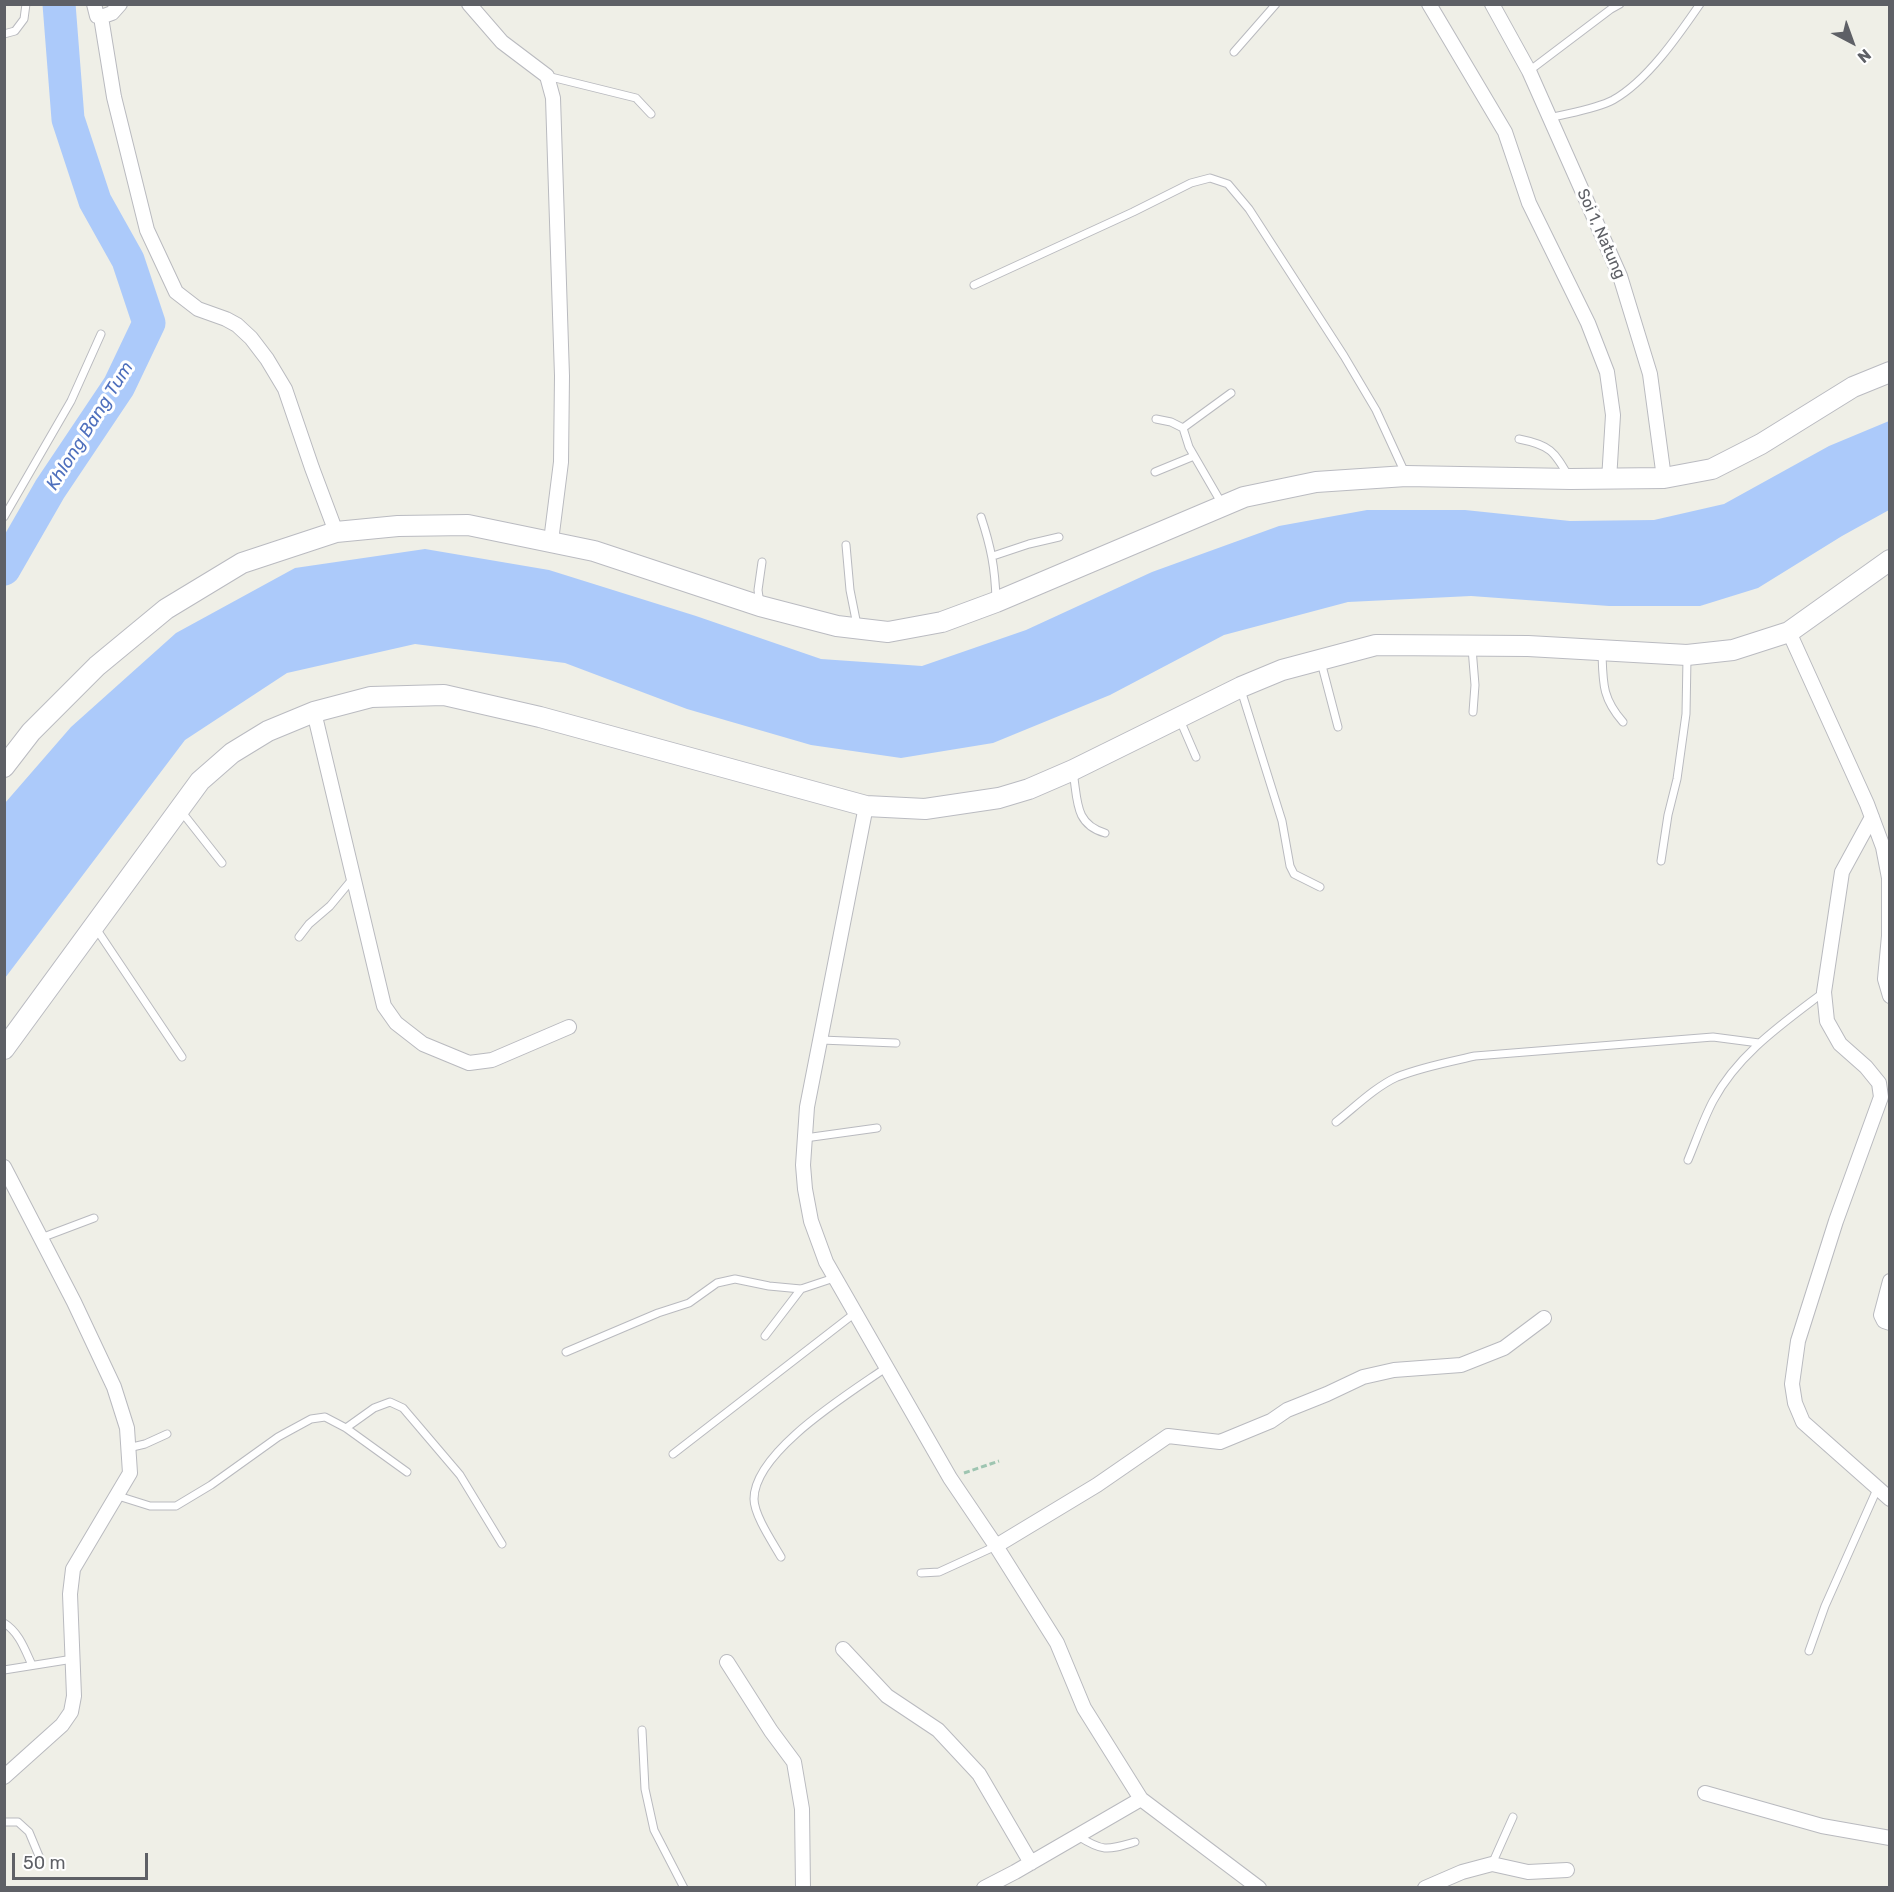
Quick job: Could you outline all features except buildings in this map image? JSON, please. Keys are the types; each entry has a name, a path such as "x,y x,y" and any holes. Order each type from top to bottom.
{"street":[{"path":"94,4 97,16 101,17 114,97 147,230 176,292 198,309 237,325 251,338 267,359 285,389 336,532"},
{"path":"101,17 112,13 120,4"},
{"path":"469,4 502,42 547,76 553,98 562,376 561,462 551,541"},
{"path":"1429,4 1505,132 1529,203 1588,322 1607,372 1613,415 1610,480"},
{"name":"Soi 1, Natung","path":"1492,4 1528,71 1620,276 1650,374 1664,478"},
{"path":"4,767 31,732 97,666 166,609 242,563 336,532 398,526 468,525 594,551 760,606 837,626 888,632 942,622 996,602 1245,498 1316,482 1406,476 1610,480 1664,478 1712,469 1761,444 1853,387 1890,372"},
{"path":"4,1049 200,781 232,753 268,731 314,712 371,697 444,694 540,717 866,806 925,809 981,801 1029,789 1073,770 1241,687 1282,670 1376,645 1528,646 1687,655 1733,650 1789,632 1890,560"},
{"path":"1789,632 1872,817 1883,847 1889,878 1889,936 1885,979 1890,996"},
{"path":"314,712 384,1006 396,1023 423,1044 469,1063 492,1060 569,1027"},
{"path":"866,806 807,1107 803,1173 811,1221 825,1262 950,1478 1057,1643 1084,1708 1141,1799 1259,1887"},
{"path":"1872,817 1842,872 1824,992 1827,1021 1840,1044 1866,1067 1879,1083 1881,1097 1836,1221 1798,1341 1792,1384 1795,1403 1803,1422 1890,1498"},
{"path":"4,1167 74,1302 114,1387 127,1428 130,1473 73,1569 70,1594 74,1696 71,1712 62,1725 4,1777"},
{"path":"1890,1281 1881,1315 1884,1321 1890,1323"},
{"path":"996,1546 1097,1485 1168,1436 1220,1442 1271,1421 1287,1410 1363,1377 1394,1370 1461,1365 1504,1348 1544,1318"},
{"path":"843,1649 887,1696 938,1730 979,1774 1030,1863"},
{"path":"727,1662 771,1731 794,1762 802,1809 803,1887"},
{"path":"1705,1793 1822,1826 1890,1838"},
{"path":"984,1887 1141,1799"},
{"path":"1425,1887 1462,1872 1492,1864 1528,1872 1567,1870"}],"lane":[{"path":"4,34 15,31 24,19 26,4"},
{"path":"1234,52 1276,4"},
{"path":"1528,71 1620,4"},
{"path":"1550,119 1612,100 1637,82 1671,45 1700,4"},
{"path":"547,76 636,98 651,114"},
{"path":"974,285 1191,183 1210,178 1228,184 1262,228 1344,356 1376,410 1406,476"},
{"path":"4,517 71,401 101,334"},
{"path":"1183,428 1232,393"},
{"path":"1156,419 1171,422 1183,428 1189,447 1224,506"},
{"path":"1520,439 1539,443 1556,454 1571,479"},
{"path":"1155,472 1194,456"},
{"path":"981,517 993,556 996,602"},
{"path":"993,556 1059,537"},
{"path":"846,545 850,590 857,628"},
{"path":"760,606 758,590 762,562"},
{"path":"1472,645 1475,685 1473,712"},
{"path":"1601,650 1604,690 1611,708 1623,722"},
{"path":"1661,861 1668,814 1677,779 1686,714 1687,655"},
{"path":"1320,660 1338,727"},
{"path":"1241,687 1282,821 1290,866 1294,874 1320,887"},
{"path":"1179,717 1196,757"},
{"path":"1073,770 1082,819 1090,827 1106,832"},
{"path":"180,809 222,863"},
{"path":"299,937 309,924 330,906 354,877"},
{"path":"94,926 182,1057"},
{"path":"1688,1160 1713,1100 1738,1064 1759,1043 1824,992"},
{"path":"1336,1122 1396,1078 1475,1056 1713,1037 1759,1043"},
{"path":"821,1040 896,1043"},
{"path":"805,1138 877,1128"},
{"path":"41,1238 94,1218"},
{"path":"566,1352 658,1313 689,1303 717,1283 735,1279 769,1286 801,1289 834,1278"},
{"path":"765,1336 801,1289"},
{"path":"673,1454 855,1313"},
{"path":"781,1557 763,1524 754,1501 758,1479 773,1457 813,1419 887,1368"},
{"path":"346,1428 374,1408 390,1402 403,1408 460,1475 502,1544"},
{"path":"115,1495 150,1506 176,1506 211,1485 278,1437 310,1419 325,1417 346,1428 407,1472"},
{"path":"128,1448 145,1444 167,1434"},
{"path":"1809,1651 1825,1606 1878,1487"},
{"path":"921,1573 939,1572 996,1546"},
{"path":"4,1623 11,1627 21,1641 32,1665"},
{"path":"4,1670 73,1659"},
{"path":"642,1730 645,1789 654,1830 684,1887"},
{"path":"1492,1864 1513,1817"},
{"path":"4,1821 18,1822 29,1832 39,1856"},
{"path":"1078,1836 1094,1847 1111,1849 1135,1842"}],"path":[{"path":"950,1478 999,1461"}],"water":[{"path":"1889,421 1889,510 1758,588 1700,606 1609,606 1471,596 1348,602 1224,635 1110,695 993,743 901,758 811,745 687,709 565,663 415,644 287,673 185,740 5,978 5,803 71,727 176,633 295,568 425,549 549,570 696,616 821,659 922,666 1026,630 1152,572 1279,526 1367,510 1465,510 1570,521 1654,520 1724,504 1829,446"}],"waterway":[{"name":"Khlong Bang Tum","path":"4,569 50,489 119,386 149,323 128,260 95,201 68,119 59,4"}]}
